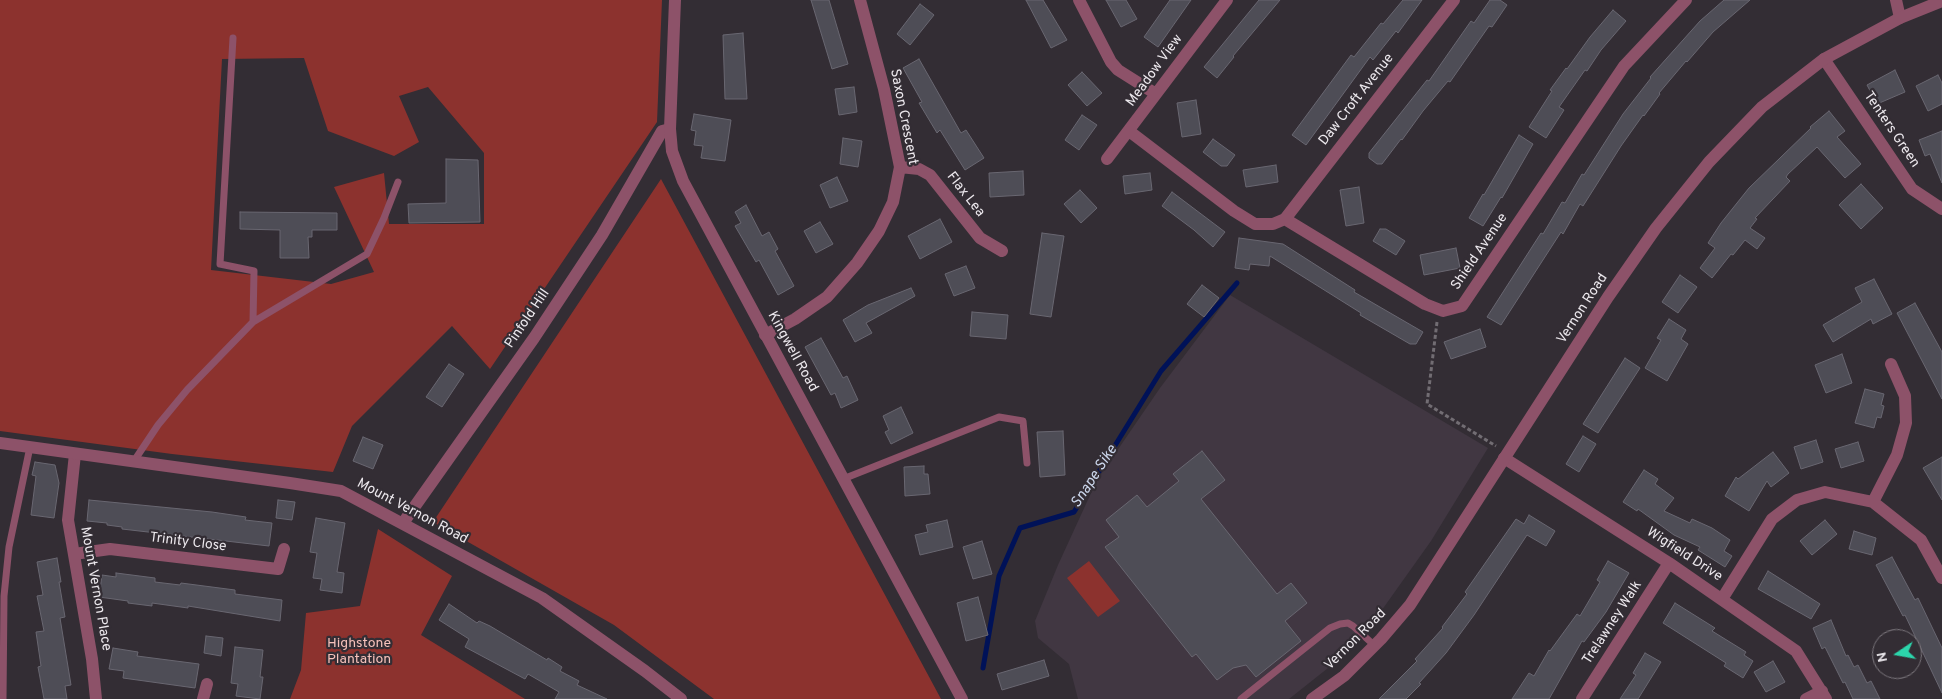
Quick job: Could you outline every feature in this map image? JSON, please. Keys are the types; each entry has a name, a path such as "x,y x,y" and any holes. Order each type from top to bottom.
{"street":[{"name":"Kingwell Road","path":"676,0 670,129 672,151 683,181 962,699"},
{"name":"Saxon Crescent","path":"765,335 795,319 827,297 857,263 879,230 893,202 900,167 884,89 860,0"},
{"path":"1079,0 1111,62 1118,70 1156,94"},
{"name":"Meadow View","path":"1107,159 1227,0"},
{"name":"Daw Croft Avenue","path":"1285,219 1454,0"},
{"name":"Shield Avenue","path":"1438,309 1443,311 1462,306 1624,66 1686,0"},
{"path":"1896,0 1900,18"},
{"name":"Vernon Road","path":"1312,699 1344,676 1375,646 1410,605 1635,259 1656,228 1703,169 1762,107 1824,59 1900,18 1942,1"},
{"name":"Tenters Green","path":"1824,59 1912,189 1942,209"},
{"name":"Pinfold Hill","path":"403,523 534,338 602,235 662,131 670,129"},
{"path":"1129,131 1234,211 1255,224 1273,224 1285,219 1425,304 1438,309"},
{"name":"Flax Lea","path":"900,167 919,169 930,175 980,238 1002,251"},
{"path":"1873,502 1897,455 1906,422 1905,396 1891,364"},
{"name":"Mount Vernon Road","path":"0,443 342,491 542,598 681,699"},
{"name":"Mount Vernon Place","path":"75,454 68,520 92,659 96,699"},
{"name":"Wigfield Drive","path":"1504,458 1722,598 1796,651 1824,695"},
{"path":"1722,598 1772,519 1797,500 1825,492 1873,502 1921,540 1942,578"},
{"name":"Trinity Close","path":"74,554 110,549 278,568 284,550"},
{"name":"Trelawney Walk","path":"1582,699 1669,563"},
{"path":"203,699 207,684"},
{"path":"1806,699 1824,695"}],"lane":[{"path":"233,38 220,264 254,271 253,322"},
{"path":"134,461 158,425 186,390 253,322 367,254 398,182"},
{"path":"843,479 999,418 1023,421 1027,463"},
{"path":"3,699 5,586 9,547 30,447"},
{"path":"1241,699 1330,628 1340,624 1348,623 1354,626 1375,646"}],"path":[{"path":"1438,309 1427,404 1483,438"}],"shaded area":[{"path":"1230,295 1488,448 1431,541 1357,645 1289,699 1078,699 1069,664 1038,638 1035,621 1097,480 1160,388"}],"green space":[{"path":"0,0 662,0 657,122 490,369 452,326 352,426 333,472 172,454 0,431","holes":["304,58 328,131 394,156 419,142 399,96 428,87 484,153 484,224 389,224 384,173 334,187 374,272 331,284 211,270 222,59"]},
{"path":"661,179 941,699 714,699 614,625 433,522"},
{"name":"Highstone Plantation","path":"378,529 452,576 421,635 525,699 290,699 301,670 306,613 360,606"},
{"path":"1089,561 1120,601 1098,617 1067,578"}],"building":[{"path":"811,0 829,0 848,64 832,69"},
{"path":"1026,0 1043,0 1067,40 1051,48"},
{"path":"1106,0 1126,0 1137,19 1121,27"},
{"path":"1170,0 1191,0 1158,47 1144,37"},
{"path":"1259,0 1280,0 1217,78 1204,67"},
{"path":"1403,0 1422,0 1398,33 1396,31 1373,60 1370,57 1306,145 1292,135 1351,55 1354,57 1381,23 1383,24"},
{"path":"1490,0 1500,0 1507,5 1492,27 1489,26 1450,82 1448,81 1423,111 1382,164 1377,164 1369,158 1369,153 1427,80 1429,81 1471,21 1474,23"},
{"path":"1724,0 1750,0 1713,32 1659,93 1621,146 1583,206 1580,204 1563,234 1561,232 1501,325 1487,317 1541,233 1543,234 1562,202 1565,203 1582,174 1584,175 1623,114 1650,77 1700,21"},
{"path":"920,4 934,15 910,45 897,34"},
{"path":"1613,10 1626,21 1601,50 1587,71 1585,70 1559,107 1564,110 1546,138 1529,127 1552,91 1550,90"},
{"path":"743,33 747,99 725,99 723,35"},
{"path":"919,59 961,133 966,130 984,158 965,170 940,130 937,133 919,103 922,102 903,68"},
{"path":"1895,70 1905,92 1877,104 1867,85"},
{"path":"1082,72 1102,93 1087,106 1068,85"},
{"path":"1938,75 1942,83 1942,104 1928,111 1916,86"},
{"path":"854,87 857,112 839,115 835,89"},
{"path":"1196,100 1201,134 1182,137 1177,103"},
{"path":"1829,111 1845,131 1837,137 1861,164 1845,178 1817,147 1788,174 1786,177 1790,181 1755,218 1757,219 1750,228 1765,238 1757,249 1745,240 1712,278 1700,268 1715,248 1708,243 1721,223 1749,188 1810,127"},
{"path":"694,114 731,120 725,161 701,158 703,146 694,145 696,131 691,130"},
{"path":"1082,115 1097,125 1079,150 1065,140"},
{"path":"1942,131 1942,183 1930,154 1925,156 1919,140"},
{"path":"1519,135 1533,144 1502,198 1483,226 1469,218"},
{"path":"843,138 862,141 858,167 840,164"},
{"path":"1213,139 1235,155 1227,166 1221,166 1203,152"},
{"path":"446,159 478,160 480,222 409,223 408,204 446,203"},
{"path":"1276,165 1278,182 1246,187 1243,170"},
{"path":"1023,171 1024,195 990,197 989,173"},
{"path":"1150,173 1152,190 1125,194 1123,176"},
{"path":"837,177 848,201 830,208 820,185"},
{"path":"1861,184 1883,208 1861,229 1839,205"},
{"path":"1359,187 1364,223 1346,226 1340,190"},
{"path":"1080,190 1097,208 1081,223 1064,204"},
{"path":"1172,192 1225,232 1213,247 1162,206"},
{"path":"746,205 762,236 769,232 778,249 775,251 794,286 778,295 759,260 756,262 735,226 741,223 735,212"},
{"path":"240,212 337,213 337,230 312,230 312,237 308,237 309,258 280,258 280,230 240,229"},
{"path":"940,219 952,242 920,259 908,236"},
{"path":"820,222 833,244 816,253 804,231"},
{"path":"1380,229 1386,229 1405,241 1396,255 1373,241"},
{"path":"1042,233 1064,236 1051,317 1030,314"},
{"path":"1239,238 1283,244 1355,290 1354,292 1423,332 1416,344 1410,344 1360,315 1361,313 1270,256 1269,266 1250,264 1249,270 1235,268"},
{"path":"1456,248 1460,268 1424,275 1420,255"},
{"path":"966,266 975,288 954,296 945,274"},
{"path":"1680,275 1697,287 1678,313 1662,302"},
{"path":"1874,279 1892,314 1873,324 1871,319 1833,342 1823,325 1862,302 1855,288"},
{"path":"1202,285 1219,298 1204,317 1187,304"},
{"path":"911,288 915,296 866,323 872,333 855,342 843,320 868,305"},
{"path":"1915,303 1942,352 1942,399 1897,313"},
{"path":"972,312 1008,315 1006,339 970,336"},
{"path":"1669,319 1686,330 1681,339 1688,344 1667,381 1645,368 1661,340 1657,338"},
{"path":"1480,329 1486,347 1451,359 1444,342"},
{"path":"821,338 843,378 847,376 858,400 841,408 835,393 831,395 805,347"},
{"path":"1842,354 1852,383 1826,393 1815,365"},
{"path":"1625,358 1640,368 1598,433 1583,424"},
{"path":"449,364 464,374 442,407 426,397"},
{"path":"1865,389 1884,394 1881,405 1884,406 1881,418 1877,417 1874,428 1855,423"},
{"path":"901,407 913,433 891,444 885,432 889,430 883,416"},
{"path":"1063,431 1065,475 1040,477 1037,432"},
{"path":"1583,436 1596,444 1579,472 1566,464"},
{"path":"363,437 383,445 373,469 353,461"},
{"path":"1816,440 1823,462 1801,469 1794,447"},
{"path":"1858,442 1864,461 1841,468 1835,449"},
{"path":"1202,451 1225,480 1201,499 1277,594 1291,583 1307,603 1285,621 1301,641 1256,677 1246,665 1233,668 1217,680 1196,654 1192,657 1105,547 1119,537 1106,520 1137,495 1147,507 1179,481 1173,474"},
{"path":"1773,452 1789,473 1771,487 1767,481 1749,511 1725,496 1736,477 1738,479"},
{"path":"1942,457 1942,500 1923,468"},
{"path":"35,462 55,465 59,483 54,518 31,515 36,476 32,475"},
{"path":"924,466 924,474 928,474 930,494 905,496 904,467"},
{"path":"1644,470 1658,479 1655,484 1674,498 1664,511 1690,523 1692,519 1712,528 1730,540 1724,551 1732,556 1725,567 1698,550 1700,547 1674,535 1638,509 1637,511 1623,502"},
{"path":"89,500 212,512 246,517 245,520 272,523 269,546 122,529 122,527 107,525 107,523 87,521"},
{"path":"278,500 295,502 292,520 276,518"},
{"path":"1529,515 1555,531 1546,546 1527,535 1474,615 1446,653 1419,683 1421,684 1406,699 1379,699 1417,661 1415,659 1443,628 1467,594 1465,592 1516,519 1524,524"},
{"path":"316,518 345,523 337,572 344,573 342,593 320,590 322,579 313,578 317,553 310,552"},
{"path":"947,520 953,547 920,555 915,535 928,532 926,525"},
{"path":"1825,520 1837,534 1812,555 1800,541"},
{"path":"1854,531 1876,538 1872,555 1849,549"},
{"path":"982,541 992,574 973,579 963,547"},
{"path":"1892,557 1915,600 1918,598 1942,648 1942,693 1922,651 1922,629 1912,629 1876,565"},
{"path":"57,558 65,617 60,618 71,685 65,686 67,699 44,699 38,667 41,666 36,632 44,631 37,596 43,595 37,562"},
{"path":"1608,561 1629,573 1606,612 1584,642 1582,641 1549,699 1512,699 1529,673 1534,676 1549,650 1577,614 1580,616 1600,582 1597,580"},
{"path":"1768,571 1820,604 1811,619 1758,589"},
{"path":"116,573 155,578 155,582 180,585 181,583 235,590 235,594 282,600 280,621 188,606 188,608 152,603 152,606 99,597 102,575 116,577"},
{"path":"978,597 988,635 966,641 957,603"},
{"path":"1675,603 1715,628 1712,631 1746,652 1744,655 1753,661 1743,678 1724,666 1726,663 1663,623"},
{"path":"449,604 477,623 479,621 490,626 547,660 548,658 562,667 560,671 579,681 577,685 607,699 555,699 559,692 528,674 525,679 465,647 469,639 439,620"},
{"path":"1831,620 1846,656 1848,655 1854,667 1858,665 1867,683 1871,681 1880,699 1853,699 1845,682 1843,683 1825,647 1822,649 1813,628"},
{"path":"206,636 223,638 221,656 204,653"},
{"path":"235,647 263,650 260,677 263,677 260,699 236,696 238,684 231,683"},
{"path":"113,648 138,652 137,656 199,664 195,688 123,678 124,671 109,669"},
{"path":"1645,653 1661,662 1638,699 1620,699 1636,675 1633,673"},
{"path":"1044,660 1049,676 1002,690 997,674"},
{"path":"1773,661 1785,682 1766,692 1754,672"}],"waterway":[{"name":"Snape Sike","path":"983,668 999,576 1020,528 1074,512 1161,371 1237,283"}]}
